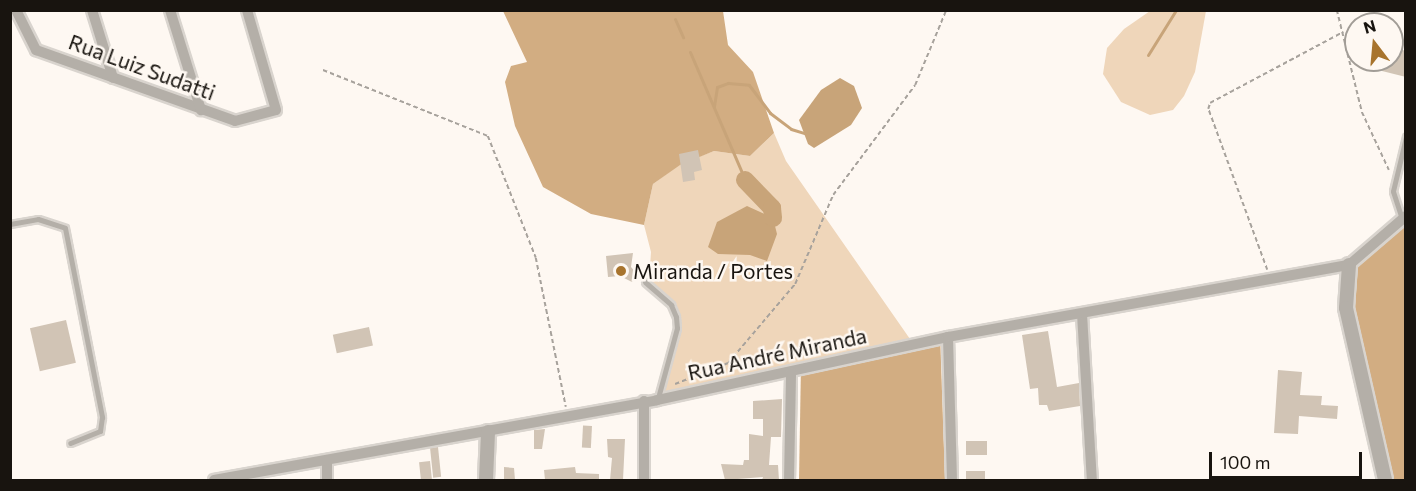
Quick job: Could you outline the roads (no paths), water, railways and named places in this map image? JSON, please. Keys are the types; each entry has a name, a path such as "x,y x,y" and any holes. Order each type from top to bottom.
{"street":[{"name":"Rua Luiz Sudatti","path":"16,10 36,50 235,121 273,113 276,110 247,10"},
{"path":"92,10 113,78"},
{"path":"170,10 201,110"},
{"path":"1385,480 1346,308 1348,265 1404,218"},
{"name":"Rua André Miranda","path":"214,480 488,432 644,402 659,395 791,372 948,337 1348,265"},
{"path":"1082,314 1092,480"},
{"path":"948,337 952,480"},
{"path":"789,480 791,372"},
{"path":"644,402 644,480"},
{"path":"486,480 488,432"},
{"path":"327,461 327,480"}],"lane":[{"path":"1404,218 1393,186 1406,137"},
{"path":"10,225 38,219 64,228 102,417 100,431 70,443"},
{"path":"645,282 671,305 676,317 677,328 659,395"}],"waterway":[{"path":"1148,55 1176,10"},
{"path":"675,19 683,37"},
{"path":"690,52 745,180"},
{"path":"714,106 717,87 728,83 749,85 770,113 791,129 804,133"},
{"path":"745,180 772,208 773,218"}],"place":[{"name":"Miranda / Portes","path":"621,271"}]}
